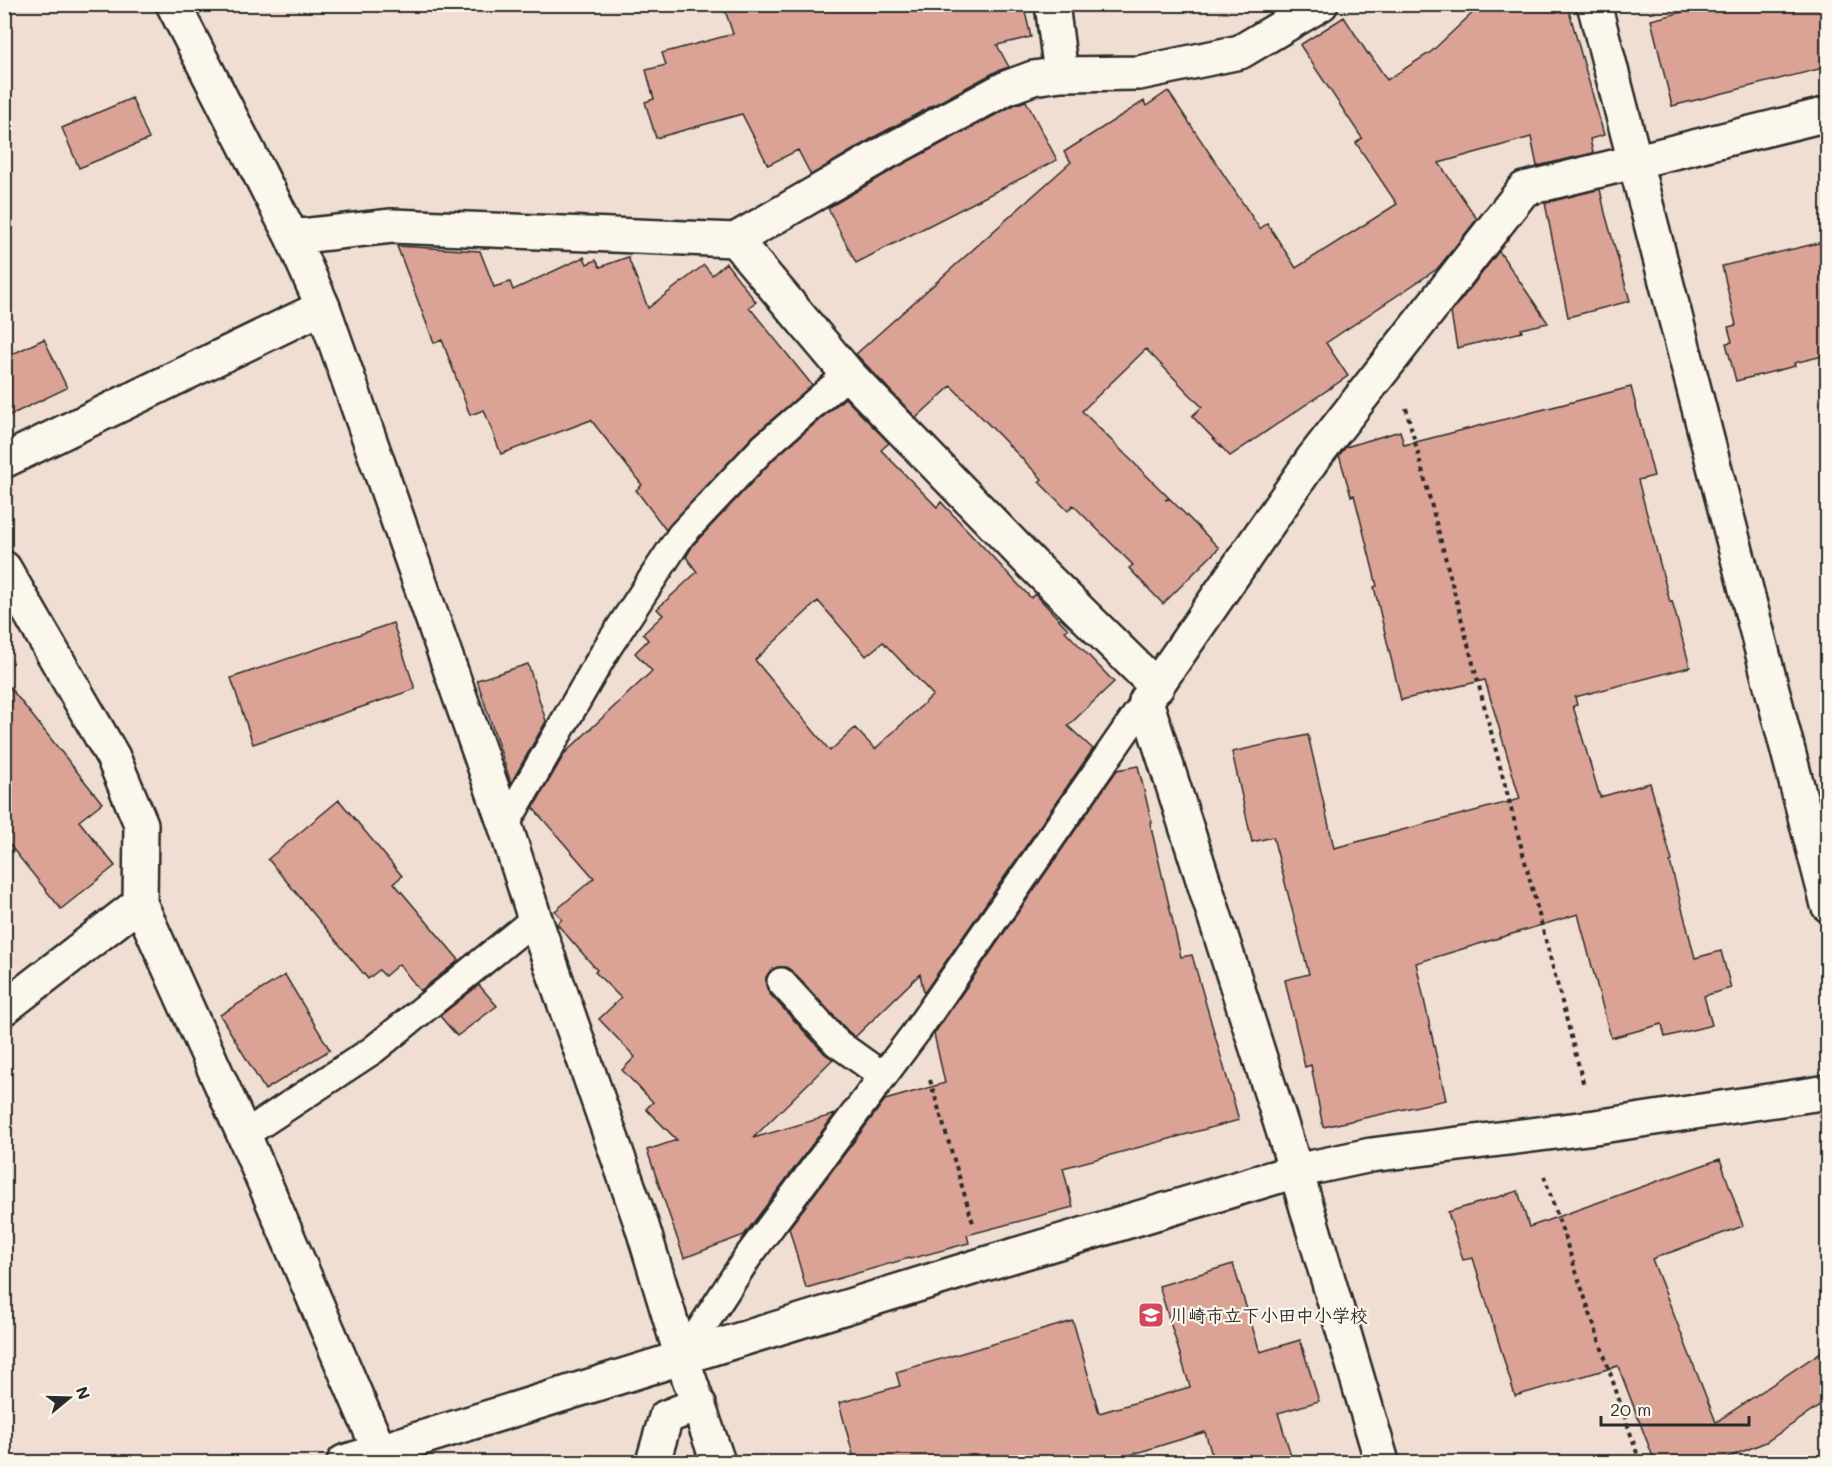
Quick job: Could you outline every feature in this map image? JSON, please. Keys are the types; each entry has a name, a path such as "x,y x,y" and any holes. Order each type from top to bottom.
{"street":[{"path":"173,4 292,237 323,307 505,825 535,919 642,1226 682,1358 718,1462"},
{"path":"1052,4 1061,74"},
{"path":"292,237 392,226 735,240 885,153 1006,88 1034,78 1061,74 1139,73 1240,52 1321,4"},
{"path":"1594,4 1827,905"},
{"path":"1152,694 1312,460 1524,189 1827,114"},
{"path":"735,240 848,374 1032,564 1152,694 1382,1462"},
{"path":"4,461 323,307"},
{"path":"4,568 113,757 141,824 140,903 244,1135 380,1452"},
{"path":"4,1008 140,903"},
{"path":"344,1462 985,1264 1296,1171 1371,1155 1594,1127 1827,1092"},
{"path":"653,1462 666,1417 699,1404"}],"lane":[{"path":"505,825 607,648 681,536 764,447 848,374"},
{"path":"682,1358 747,1258 916,1032 1152,694"},
{"path":"244,1135 373,1050 535,919"},
{"path":"782,982 837,1043 884,1076"}],"path":[{"path":"1393,356 1594,1127"},
{"path":"916,1032 985,1264"},
{"path":"1530,1135 1640,1462"}],"building":[{"path":"723,4 1023,4 1031,37 997,45 1009,67 997,71 876,136 811,175 798,150 768,165 742,114 656,138 645,102 654,99 646,70 666,65 662,53 733,34"},
{"path":"1482,4 1567,4 1604,135 1590,139 1593,153 1537,166 1531,137 1439,163 1477,219 1437,269 1326,343 1348,376 1230,456 1192,416 1202,407 1146,349 1082,411 1169,498 1165,500 1170,499 1219,548 1163,604 1129,568 1133,565 1073,505 1068,511 1039,482 1042,479 951,386 916,418 856,354 1071,162 1064,152 1144,101 1146,106 1168,91 1260,229 1267,223 1296,268 1397,204 1356,143 1362,138 1300,45 1344,17 1387,80 1431,52"},
{"path":"1715,4 1827,4 1827,67 1672,106 1651,20"},
{"path":"132,98 149,139 79,168 62,128"},
{"path":"1026,101 1057,160 856,263 828,208 894,169 1014,105"},
{"path":"1600,189 1630,301 1568,317 1545,203"},
{"path":"1827,241 1827,355 1736,381 1726,343 1732,342 1728,327 1736,325 1722,266"},
{"path":"397,246 480,251 494,287 510,282 513,290 584,257 587,264 596,260 600,267 628,257 648,308 704,265 712,275 726,263 756,302 749,307 812,385 753,436 666,530 636,490 642,485 591,420 501,454 484,410 470,415 442,340 434,343"},
{"path":"1499,251 1548,323 1457,348 1451,313"},
{"path":"44,339 67,388 4,418 4,358"},
{"path":"1631,387 1654,476 1638,480 1670,602 1672,601 1690,667 1575,697 1577,705 1573,706 1600,797 1650,783 1672,861 1670,862 1695,958 1721,951 1731,988 1704,996 1712,1025 1665,1037 1662,1024 1611,1038 1578,914 1416,963 1446,1100 1323,1127 1311,1065 1305,1067 1285,980 1309,974 1273,837 1252,842 1232,752 1308,735 1334,848 1520,799 1485,680 1401,700 1374,587 1377,586 1366,542 1354,495 1351,496 1339,455 1346,447 1400,431 1404,445"},
{"path":"845,398 889,443 881,450 937,507 941,502 1031,598 1035,594 1068,629 1065,631 1114,682 1068,726 1093,749 924,993 920,974 855,1037 792,971 786,967 778,967 770,971 766,977 769,993 825,1054 833,1059 753,1138 835,1114 744,1235 684,1258 647,1150 677,1140 646,1109 653,1102 622,1070 635,1057 599,1019 621,998 595,972 597,970 557,924 562,919 555,911 594,878 533,808 565,753 652,671 635,653 648,640 643,634 663,615 657,609 697,572 686,557 693,545 775,458","holes":["818,601 866,656 883,642 933,695 875,749 855,728 830,751 755,660"]},
{"path":"393,623 415,689 253,744 231,678"},
{"path":"528,664 546,721 511,783 477,680"},
{"path":"4,680 102,803 79,821 115,866 61,909 4,838"},
{"path":"1138,766 1181,957 1192,955 1239,1120 1063,1168 1073,1207 967,1235 969,1243 806,1288 789,1228 885,1100 945,1083 934,1034 1117,770"},
{"path":"339,800 402,876 394,883 459,960 420,991 399,964 385,976 379,970 368,979 268,859"},
{"path":"285,975 330,1050 265,1090 220,1015"},
{"path":"479,985 497,1006 457,1036 440,1016"},
{"path":"1720,1159 1743,1226 1652,1259 1716,1422 1827,1348 1827,1401 1766,1442 1729,1457 1731,1462 1655,1462 1618,1366 1515,1396 1473,1258 1463,1260 1448,1212 1518,1191 1529,1227"},
{"path":"1233,1264 1260,1352 1300,1340 1319,1401 1278,1413 1293,1462 1214,1462 1205,1432 1107,1462 855,1462 839,1403 900,1386 896,1372 1073,1321 1099,1413 1190,1387 1159,1286"}],"place":[{"name":"川崎市立下小田中小学校","path":"1151,1315"}]}
